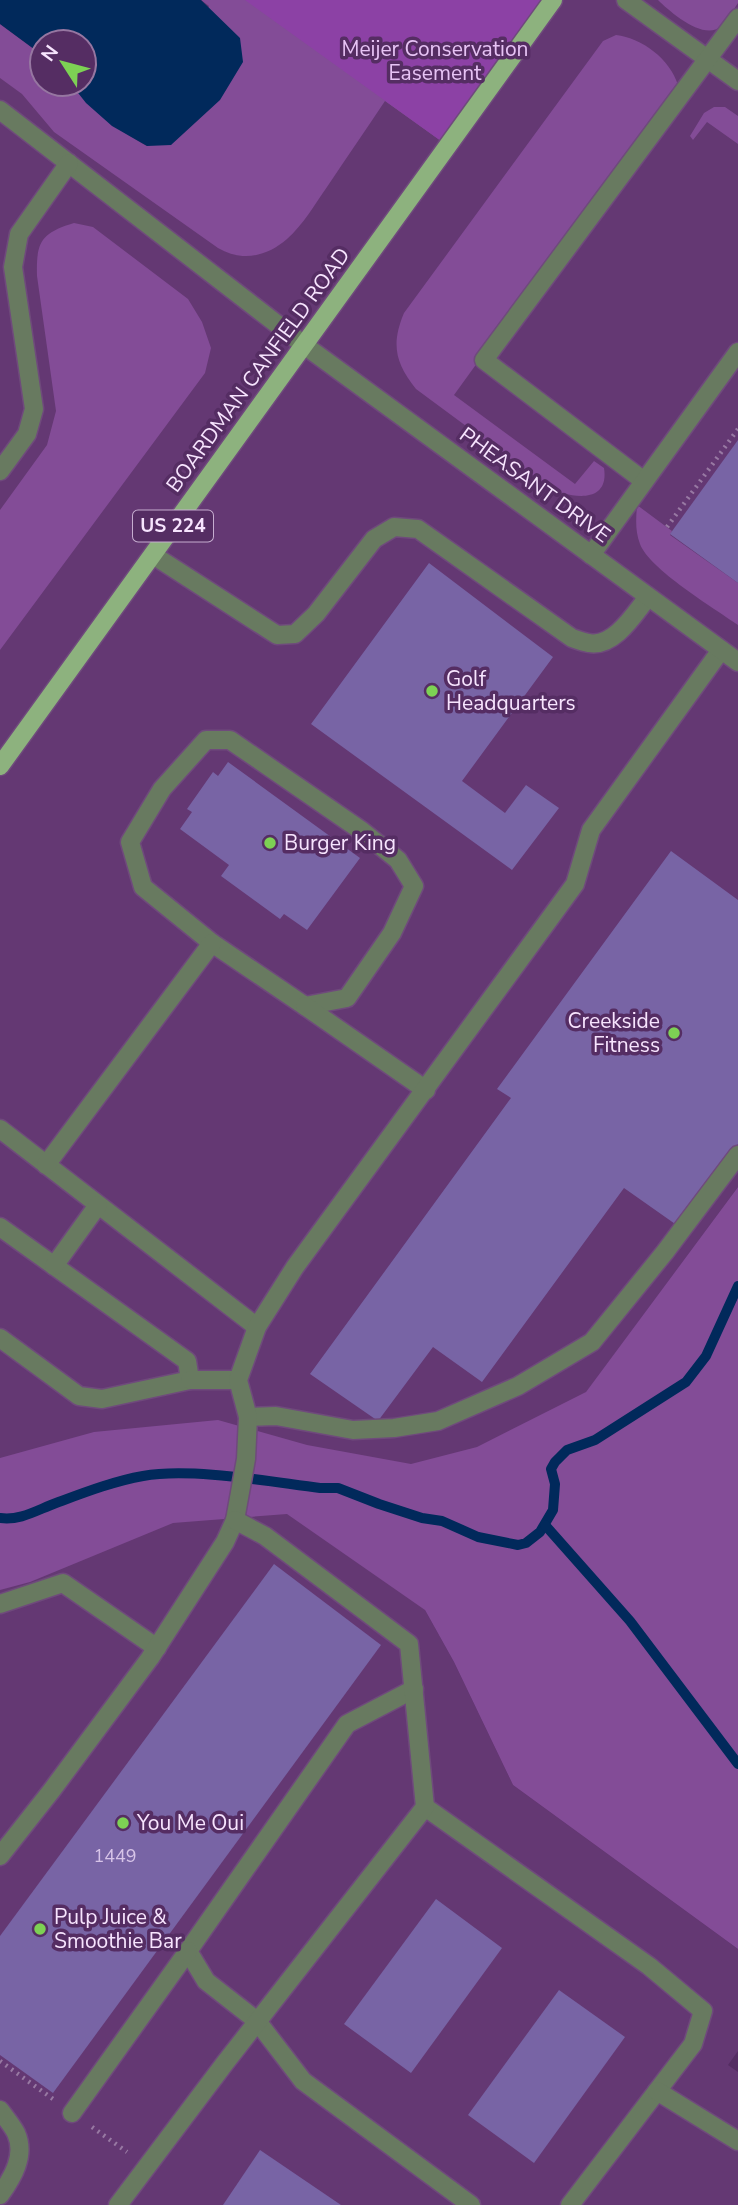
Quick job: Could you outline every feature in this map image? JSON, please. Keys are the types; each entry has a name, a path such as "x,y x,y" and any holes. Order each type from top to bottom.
{"main road":[{"name":"BOARDMAN CANFIELD ROAD","path":"0,766 553,0"}],"street":[{"path":"626,0 738,81"},
{"path":"644,481 484,360 738,18"},
{"name":"PHEASANT DRIVE","path":"0,110 304,345 738,662"},
{"path":"0,471 27,434 34,409 13,267 19,234 69,163"},
{"path":"590,555 738,352"},
{"path":"153,555 277,635 295,634 316,614 374,539 394,527 418,529 572,638 590,644 602,642 620,631 648,597"},
{"path":"0,1856 157,1648 225,1542 237,1512 246,1459 248,1417 238,1380 257,1327 295,1267 575,884 591,830 721,650"},
{"path":"305,1006 347,998 392,933 414,886 398,860 371,838 230,740 206,740 162,789 130,842 143,887 212,943 426,1090"},
{"path":"46,1165 212,943"},
{"path":"0,1129 257,1327"},
{"path":"248,1417 276,1416 353,1430 394,1428 438,1421 518,1386 592,1342 738,1154"},
{"path":"54,1266 98,1205"},
{"path":"0,1227 187,1362 190,1380"},
{"path":"0,1338 79,1396 91,1399 190,1380 238,1380"},
{"path":"118,2205 257,2021 425,1807 409,1644 237,1512"},
{"path":"0,1604 63,1583 157,1648"},
{"path":"72,2113 347,1724 414,1689"},
{"path":"425,1807 649,1966 703,2011 693,2044 570,2205"},
{"path":"188,1951 206,1981 257,2021 303,2081 471,2205"},
{"path":"657,2091 738,2141"},
{"path":"0,2110 17,2134 19,2158 12,2177 0,2194"}],"path":[{"path":"667,527 738,429"}],"shaded area":[{"path":"0,0 738,0 738,1187 425,1610 454,1662 513,1785 738,1949 738,2051 728,2065 738,2072 738,2205 0,2205"}],"green space":[{"path":"201,0 553,0 448,146 385,101 293,233 271,250 254,256 236,255 218,248 54,132 22,94 0,78 0,24 28,45 28,98 84,98 124,133 147,146 209,6"},
{"name":"Meijer Conservation Easement","path":"245,0 553,0 448,146"},
{"path":"658,0 738,0 738,3 721,26 706,30 688,24"},
{"path":"616,35 636,40 654,51 669,67 678,85 454,395 575,484 594,461 604,468 604,480 600,489 594,494 575,496 547,486 416,389 403,371 397,353 397,334 404,313 603,41"},
{"path":"714,107 725,107 738,116 738,144 707,122 693,140 690,136 704,113"},
{"path":"74,223 93,227 188,299 202,322 211,348 205,373 0,650 0,510 47,445 56,411 37,276 38,255 43,240 48,235"},
{"path":"637,505 672,531 670,535 738,583 738,625 683,588 646,554 637,534"},
{"path":"738,1187 738,1949 513,1785 454,1662 425,1610 287,1514 173,1523 30,1582 0,1590 0,1458 94,1432 218,1420 307,1445 411,1464 477,1447 586,1392"}],"water":[{"path":"0,0 201,0 240,38 243,62 220,100 171,145 147,146 112,126 82,98 98,98 98,28 28,28 28,45 0,24"}],"building":[{"path":"738,440 738,583 670,534"},
{"name":"Golf Headquarters","path":"429,563 553,657 462,781 505,813 526,785 559,808 512,870 311,724"},
{"name":"Burger King","path":"228,762 360,858 307,930 284,914 280,919 221,876 229,865 180,829 192,812 187,809 213,772 218,776"},
{"path":"671,851 738,900 738,1144 678,1226 624,1188 482,1382 433,1347 378,1421 310,1374 511,1098 497,1089"},
{"path":"274,1564 381,1645 53,2093 0,2055 0,1936"},
{"path":"436,1899 502,1948 411,2073 344,2024"},
{"path":"559,1990 625,2037 534,2163 468,2115"},
{"path":"260,2150 341,2205 223,2205"}],"waterway":[{"path":"0,1518 21,1516 132,1478 162,1474 207,1474 338,1488 422,1518 442,1521 478,1537 518,1545 526,1543 540,1532 553,1510 555,1484 551,1469 555,1462 567,1450 595,1440 686,1382 706,1356 738,1286"},
{"path":"545,1525 630,1621 738,1764"}],"place":[{"name":"Golf Headquarters","path":"432,691"},
{"name":"Burger King","path":"270,843"},
{"name":"Creekside Fitness","path":"674,1033"},
{"name":"You Me Oui","path":"123,1823"},
{"name":"Pulp Juice & Smoothie Bar","path":"40,1929"}]}
